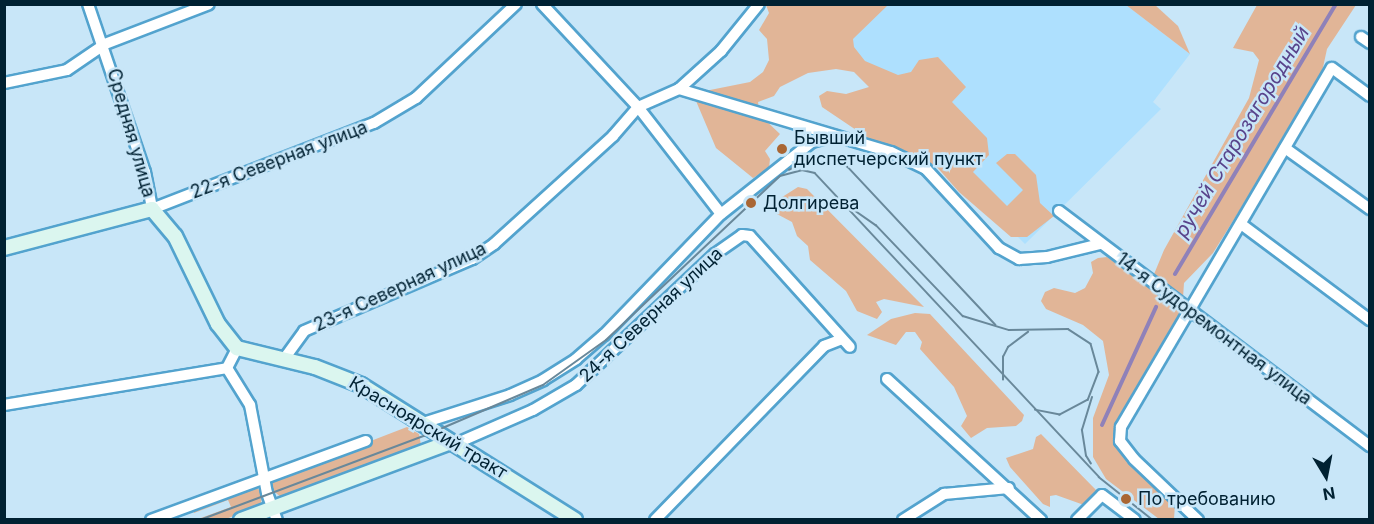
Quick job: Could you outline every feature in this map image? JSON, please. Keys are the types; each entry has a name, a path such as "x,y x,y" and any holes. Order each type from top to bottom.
{"main road":[{"name":"22-я Северная улица","path":"4,248 152,209"},
{"name":"Средняя улица","path":"152,209 175,236 218,324 237,348"},
{"name":"Красноярский тракт","path":"237,348 284,359 361,385 575,519"},
{"name":"24-я Северная улица","path":"241,519 274,514 453,443"}],"street":[{"name":"Средняя улица","path":"88,4 105,44 145,172 152,209"},
{"path":"4,83 67,70 105,44 209,4"},
{"name":"22-я Северная улица","path":"152,209 374,123 416,98 516,4"},
{"path":"542,4 638,107 721,214"},
{"name":"23-я Северная улица","path":"284,359 304,331 472,259 494,244 613,136 638,107 679,89 721,51 759,4"},
{"path":"1198,519 1120,441 1121,427 1332,68 1370,96"},
{"path":"679,89 729,100 835,136 891,152 926,169 999,248 1019,259 1047,257 1100,244"},
{"name":"24-я Северная улица","path":"423,423 510,395 576,358 604,335 721,214 812,142 835,136"},
{"path":"1285,148 1370,209"},
{"name":"14-я Судоремонтная улица","path":"1059,211 1370,446"},
{"path":"1241,224 1370,320"},
{"name":"24-я Северная улица","path":"453,443 533,410 576,385 735,237 750,236 840,340"},
{"path":"655,519 824,346 840,340 850,346"},
{"path":"227,368 237,348"},
{"path":"4,405 227,368"},
{"path":"227,368 250,405 274,514"},
{"path":"887,379 944,434 1009,488 1041,519"},
{"path":"151,519 366,441"},
{"path":"903,519 944,494 1009,488"},
{"path":"1077,519 1102,495 1135,519"}],"shaded area":[{"path":"888,4 1126,5 1190,54 1153,102 1161,109 1025,244 837,54"},
{"path":"766,5 888,5 853,39 854,47 865,61 898,75 911,72 919,60 938,57 966,87 952,102 987,138 989,155 973,172 1007,206 1023,190 996,163 1007,154 1015,154 1036,175 1040,203 1054,216 1027,237 1011,237 959,192 936,166 868,138 822,107 819,96 827,91 846,94 869,87 854,72 836,69 808,73 780,87 774,96 758,102 760,115 780,134 765,151 770,159 769,168 753,178 716,148 696,101 705,91 750,82 763,72 769,60 767,39 759,30 769,13"},
{"path":"1126,5 1155,5 1178,26 1190,54"},
{"path":"1257,5 1356,5 1327,49 1320,81 1213,253 1184,283 1182,313 1119,425 1134,461 1175,505 1174,519 1159,519 1106,479 1093,457 1093,418 1109,375 1103,341 1083,325 1046,309 1041,301 1045,292 1054,288 1075,293 1085,288 1093,273 1091,262 1098,258 1107,257 1141,281 1152,279 1164,250 1249,98 1259,60 1253,52 1233,48"},
{"path":"798,187 807,189 924,307 884,299 876,302 882,312 877,319 857,311 846,291 810,260 808,246 797,236 792,222 775,213 779,199"},
{"path":"915,313 930,314 1024,415 1022,421 1016,426 987,428 971,438 961,426 967,416 954,387 920,349 922,342 915,332 906,332 896,345 867,335 891,319"},
{"path":"407,427 419,434 421,445 282,498 270,488 272,479"},
{"path":"1041,434 1096,490 1095,496 1084,505 1056,495 1050,496 1050,507 1043,504 1010,467 1006,458 1033,449 1036,437"},
{"path":"254,486 262,492 261,505 226,519 198,519 231,507 228,500 194,513 192,508"}],"waterway":[{"name":"ручей Старозагородный","path":"1175,274 1336,4"},
{"name":"ручей Старозагородный","path":"1102,425 1156,307"}],"tram line":[{"path":"789,170 818,156 834,158 848,167 996,325"},
{"path":"200,520 424,436 543,385 606,340 780,176 802,170 815,173 1099,477 1153,520"},
{"path":"850,207 876,225 963,316 1009,330 1068,329 1091,344 1099,372 1088,400 1060,415 1035,410"},
{"path":"1003,380 1003,357 1008,347 1028,332"},
{"path":"1091,464 1086,456 1082,430 1092,398"}],"place":[{"name":"Бывший диспетчерский пункт","path":"782,149"},
{"name":"Долгирева","path":"751,203"},
{"name":"По требованию","path":"1126,499"}]}
